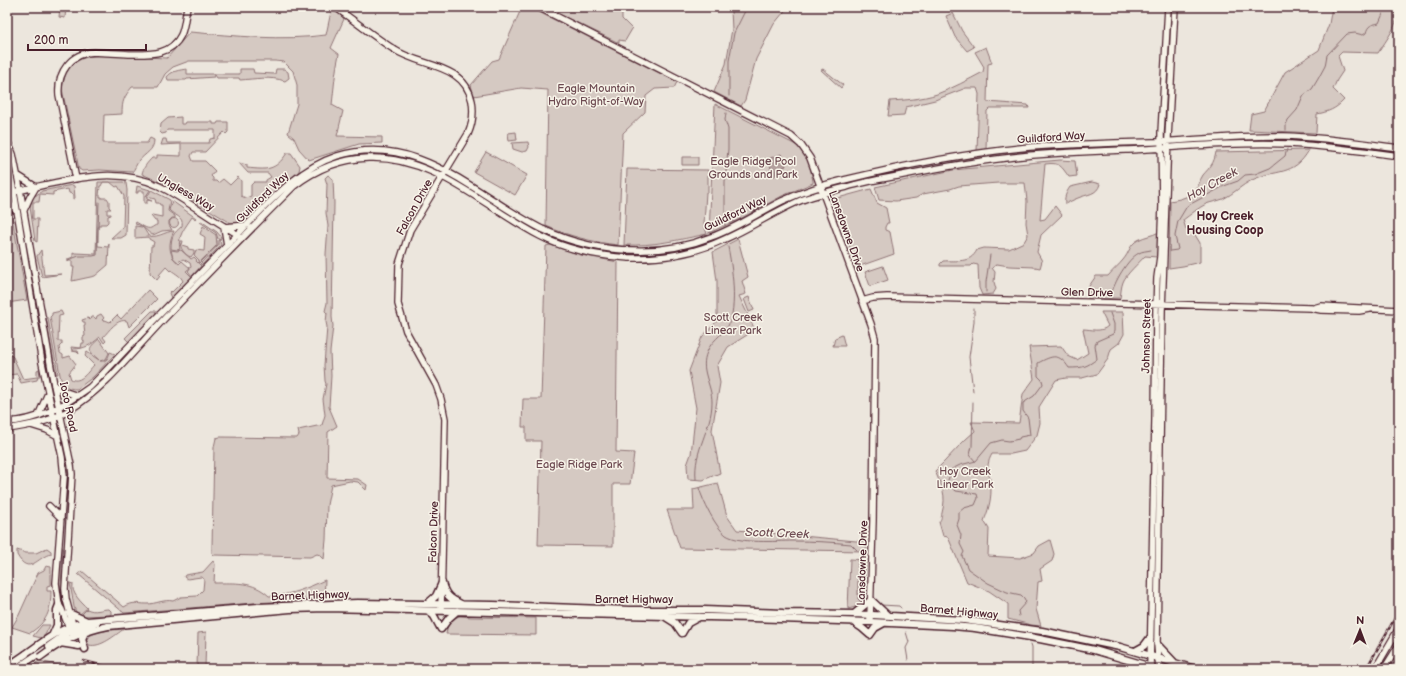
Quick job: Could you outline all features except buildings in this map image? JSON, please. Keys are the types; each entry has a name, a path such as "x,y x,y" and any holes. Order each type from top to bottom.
{"main road":[{"path":"183,7 186,15"},
{"path":"76,179 59,94 59,82 65,68 75,58 90,52 150,54 162,52 174,44 178,39 183,29 187,7"},
{"name":"Falcon Drive","path":"335,7 394,50 408,57 448,71 459,78 467,88 471,97 474,111 472,126 410,230 399,264 398,304 406,331 436,385 441,399 445,419 441,608"},
{"name":"Lansdowne Drive","path":"538,7 791,136 801,145 810,158 873,331 876,344 870,618"},
{"name":"Johnson Street","path":"1159,669 1157,644 1159,304 1157,278 1160,257 1162,206 1160,141 1168,7"},
{"name":"Johnson Street","path":"1150,668 1159,304 1175,7"},
{"name":"Guildford Way","path":"7,422 19,421 52,411 78,396 90,387 227,245 239,237 248,225 280,192 300,174 318,164 345,154 373,150 402,154 429,162 529,221 555,234 579,243 624,250 650,250 684,246 704,240 736,226 783,201 820,186 892,169 974,154 1046,146 1279,136 1318,138 1399,148"},
{"path":"7,140 17,175 17,192"},
{"name":"Guildford Way","path":"7,429 31,425 54,418 78,404 129,358 239,237 294,186 322,169 347,160 373,158 391,159 419,166 442,177 523,226 554,242 574,249 596,254 633,258 660,257 686,252 710,245 727,239 798,202 823,193 907,174 978,161 1047,154 1160,148 1288,144 1399,156"},
{"path":"7,158 10,175 17,192"},
{"path":"7,180 10,175"},
{"path":"17,175 36,187 23,211"},
{"name":"Ungless Way","path":"17,192 76,179 112,176 140,180 164,189 239,237"},
{"path":"7,193 17,192"},
{"name":"Ioco Road","path":"17,192 23,211 54,385 72,474 65,580 65,595 72,631"},
{"name":"Ioco Road","path":"17,192 16,211 48,392 58,436 63,473 56,583 59,605 72,631"},
{"path":"7,201 16,211"},
{"path":"227,245 224,227 248,225"},
{"name":"Glen Drive","path":"862,301 873,298 887,297 1311,308 1322,306 1399,310"},
{"path":"54,385 66,392 78,396"},
{"path":"38,416 48,392"},
{"path":"31,425 47,430 58,436"},
{"path":"49,506 61,518"},
{"path":"427,604 436,596 442,583"},
{"path":"442,583 444,591 448,597 462,604"},
{"path":"854,614 871,600 888,616"},
{"name":"Barnet Highway","path":"72,631 88,621 284,605 357,603 427,604 457,611 851,621 888,616 956,620 1012,626 1064,634 1134,651 1195,669"},
{"name":"Barnet Highway","path":"72,631 85,632 97,628 119,625 290,609 328,608 428,611 462,604 630,610 688,609 854,614 885,622 963,627 1008,633 1094,650 1135,661 1150,668 1159,669"},
{"path":"53,634 57,625 57,610 59,605"},
{"path":"682,633 683,616 688,609"},
{"path":"428,611 434,616 441,629 449,618 457,611"},
{"path":"69,613 88,621"},
{"path":"663,616 675,623 682,633"},
{"path":"682,633 688,623 701,616"},
{"path":"7,667 53,634 72,631 102,620"},
{"path":"851,621 870,635 875,628 885,622"},
{"path":"1374,669 1399,628"},
{"path":"16,669 60,643 72,631"},
{"path":"22,669 37,656 72,631"},
{"path":"85,632 82,639 85,649"},
{"path":"1134,651 1144,646 1150,638"},
{"path":"60,643 79,646"},
{"path":"1157,644 1174,662"},
{"path":"1384,669 1399,645"},
{"path":"1135,661 1141,669"}],"green space":[{"path":"60,7 66,7 65,18 59,17"},
{"path":"332,7 344,19 331,48 339,54 332,105 343,111 337,136 382,137 382,143 359,144 309,160 299,149 294,138 288,133 297,104 297,85 293,71 284,62 189,61 173,67 165,74 158,87 132,87 124,99 122,114 104,115 103,143 147,143 150,138 154,140 154,144 151,149 141,158 132,172 100,170 82,171 79,169 62,89 65,77 75,62 90,57 99,56 167,58 190,32 275,38 326,35"},
{"name":"Eagle Mountain Hydro Right-of-Way","path":"522,7 529,7 677,82 674,88 655,89 646,96 645,112 623,133 618,245 581,238 546,226 548,90 521,88 474,96 471,85 492,61 499,59"},
{"path":"556,7 622,7 622,19 632,29 625,41 619,40 619,43 555,12"},
{"path":"717,7 788,7 774,24 756,59 745,100 741,106 714,92 726,64 732,29 731,11"},
{"path":"1332,7 1399,7 1395,25 1378,53 1342,52 1338,56 1343,71 1333,89 1344,100 1332,110 1317,114 1316,133 1249,130 1251,114 1264,111 1285,72 1319,50 1329,24"},
{"path":"953,13 962,31 974,47 967,51 955,37 946,16"},
{"path":"986,47 992,63 988,64 987,102 1028,105 1029,108 990,108 987,111 986,150 977,151 979,94 977,88 966,88 935,100 906,107 904,115 888,116 890,101 931,96 955,87 983,72 984,67 975,52"},
{"path":"187,69 187,74 240,74 240,69 253,69 254,73 275,74 276,69 284,69 288,72 289,78 285,81 268,78 240,80 239,78 217,78 214,75 214,77 168,80 167,77 171,73"},
{"path":"823,69 843,85 841,88 821,70"},
{"name":"Eagle Ridge Pool Grounds and Park","path":"715,104 796,145 808,158 813,183 782,196 740,219 709,233"},
{"path":"181,117 181,124 185,124 186,122 213,122 213,124 217,124 218,122 228,122 228,132 226,134 224,132 205,152 193,152 191,156 193,161 205,161 215,171 211,176 213,181 218,183 223,179 230,185 238,177 241,181 241,196 246,198 251,196 251,185 254,182 266,182 266,180 271,177 268,173 248,173 239,163 247,165 247,168 265,169 274,166 283,159 287,153 291,153 300,166 299,171 252,215 240,223 231,223 173,188 142,174 147,164 152,158 157,158 157,155 181,156 181,144 161,145 163,139 166,139 167,143 209,143 210,139 215,138 215,130 167,130 166,133 162,134 160,132 161,124 168,118"},
{"path":"516,132 517,140 509,141 508,133"},
{"path":"1279,137 1279,142 1210,143 1226,140"},
{"path":"528,142 529,147 527,151 522,152 513,149 512,143"},
{"path":"1095,147 1006,155 928,167 876,178 875,176 914,167 982,156 1049,149"},
{"path":"1309,150 1297,165 1284,171 1252,180 1223,199 1208,203 1183,220 1186,229 1192,230 1200,243 1200,262 1169,268 1170,201 1194,194 1203,175 1213,162 1216,152"},
{"path":"486,152 527,175 515,195 474,172"},
{"path":"365,153 398,155 419,162 389,157 341,159"},
{"path":"682,157 698,157 698,165 682,165"},
{"path":"1060,160 1075,161 1077,176 1069,177 1057,164 1045,164 1040,220 1045,219 1055,206 1062,215 1041,235 1037,252 1042,261 1040,268 997,264 992,268 995,272 994,282 996,289 993,294 982,295 979,288 978,265 940,266 940,264 943,261 958,261 967,259 977,250 984,248 1009,249 1024,242 1028,235 1026,223 1027,201 1025,183 998,183 959,186 923,194 916,198 896,201 879,200 875,187 953,170"},
{"path":"627,169 708,170 708,192 706,192 704,224 707,234 656,244 624,245"},
{"path":"328,175 333,179 334,203 333,326 330,352 331,376 329,407 337,426 328,432 327,478 358,479 367,485 366,490 358,482 350,481 331,485 327,505 324,559 317,554 310,557 214,555 212,553 212,547 214,447 216,438 297,438 299,435 298,430 322,425 325,415 323,399 326,384 324,365 327,327 327,313 325,311 327,303 326,254 328,226 326,213 327,184 325,178"},
{"path":"98,182 103,182 100,186 99,196 101,196 101,198 107,198 111,209 107,209 107,214 111,214 108,216 108,222 98,226 98,246 108,247 109,244 108,265 95,276 72,281 74,267 72,267 72,261 68,261 68,259 73,257 73,252 96,254"},
{"path":"110,182 126,183 126,235 121,238 111,238 123,227 124,196 118,186 116,187"},
{"path":"1092,182 1100,184 1097,190 1091,194 1065,204 1067,191 1070,187"},
{"path":"72,185 74,186 75,198 73,199 73,194 69,193 68,189 53,192 53,195 40,194 39,202 33,202 33,219 38,219 37,242 35,241 30,207 32,198 42,191"},
{"path":"137,186 150,190 146,196 147,199 152,201 147,200 147,203 144,203 144,191 138,191 138,193 136,193"},
{"path":"871,189 877,203 886,208 889,223 887,223 885,230 890,232 894,254 860,266 856,266 834,199"},
{"path":"151,190 170,200 168,211 175,216 175,218 172,218 169,221 169,225 172,230 162,231 153,235 142,226 135,224 136,222 146,228 151,228 157,225 157,221 155,221 151,216 152,215 162,217 162,205 156,203 155,199 147,197"},
{"path":"472,192 579,245 578,248 549,237 510,216"},
{"path":"792,199 739,230 712,242 720,236"},
{"path":"172,201 196,218 195,219 192,217 184,229 179,244 180,249 177,250 171,249 171,241 175,233 182,226 182,220 169,210"},
{"path":"7,205 11,211 27,300 7,303"},
{"path":"172,219 176,219 178,223 176,227 172,227 170,225 170,221"},
{"path":"201,221 217,232 221,237 220,240 218,239 216,233 200,222"},
{"path":"135,226 142,227 148,235 151,236 157,236 174,231 170,244 171,253 179,264 182,261 190,268 186,271 192,277 171,298 169,293 183,281 178,275 166,267 159,275 160,276 157,280 150,273 151,246 153,246 154,242 149,239 149,237 135,238"},
{"path":"203,226 216,235 217,245 199,263 199,260 194,255 196,250 204,251 205,237 200,234"},
{"path":"1159,232 1157,257 1145,256 1130,272 1123,282 1120,298 1088,299 1089,286 1096,276 1108,276 1123,260 1135,242"},
{"name":"Scott Creek Linear Park","path":"738,239 748,277 742,281 746,294 739,296 755,330 728,347 717,366 720,383 712,430 720,473 703,480 688,479 687,465 691,454 696,408 689,371 702,337 717,321 717,281 713,252"},
{"path":"218,240 220,241 221,245 202,265 200,264 218,245"},
{"path":"180,241 183,241 182,245 188,247 188,249 194,250 191,257 186,255 183,251"},
{"name":"Eagle Ridge Park","path":"550,245 581,255 618,262 616,452 634,453 630,484 613,484 613,546 538,545 541,441 526,441 526,427 522,427 523,399 541,399 546,246"},
{"path":"587,247 679,251 644,255 621,255 587,250"},
{"path":"41,250 44,275 62,274 42,277 37,256"},
{"path":"171,250 181,250 191,259 194,257 201,266 192,276 188,271 191,267 190,263 183,259 178,262 173,258"},
{"path":"883,266 888,280 870,286 865,272"},
{"path":"148,290 157,299 129,327 127,321 120,321 103,337 106,341 104,343 100,337 88,346 81,348 82,343 84,343 83,337 85,336 85,322 82,320 88,318 90,320 91,317 96,319 97,316 101,314 104,318 102,320 110,322 117,315 121,319"},
{"path":"749,297 754,310 749,312 744,299"},
{"path":"61,311 63,315 59,316 58,341 62,341 62,344 59,347 63,358 70,356 76,364 69,373 71,379 78,380 94,365 85,356 87,352 99,360 90,350 92,345 99,339 109,353 106,359 100,361 106,360 110,352 115,354 93,377 77,389 66,386 60,375 50,317 52,313"},
{"path":"152,311 156,311 155,315 129,342 125,338"},
{"name":"Hoy Creek Linear Park","path":"1101,312 1123,312 1124,334 1119,343 1111,349 1108,359 1097,374 1082,378 1066,378 1056,380 1039,407 1040,423 1037,435 1025,451 1011,454 992,454 989,460 988,468 991,494 984,521 989,529 988,556 1020,558 1034,553 1039,546 1050,540 1054,554 1052,561 1040,569 1042,581 1038,582 1036,609 1041,626 1008,619 1008,604 989,591 967,582 948,537 943,536 939,522 941,518 944,496 935,471 964,440 975,431 971,422 1019,423 1023,394 1034,379 1029,347 1061,346 1068,356 1077,360 1088,353 1083,329 1099,330 1108,326"},
{"path":"46,318 48,318 58,374 56,374"},
{"path":"842,335 845,346 833,346 835,338"},
{"path":"141,338 141,341 102,379"},
{"path":"71,347 81,348 73,349 73,351 78,351 79,354 72,351"},
{"path":"7,351 13,357 23,379 37,377 37,370 39,369 40,376 38,376 37,380 21,383 17,374 7,375"},
{"path":"718,483 727,516 737,530 867,542 866,550 680,548 667,510 694,510 693,489"},
{"path":"47,548 51,551 51,554 30,565 21,561 17,555 17,550 26,553 36,553"},
{"path":"61,548 63,548 61,589 65,607 59,582"},
{"path":"850,559 866,560 864,598 858,606 848,609"},
{"path":"213,561 215,564 214,583 236,583 250,585 263,591 269,596 276,596 305,589 325,580 324,599 124,613 78,574 82,571 124,607 133,603 150,604 173,601 181,597 197,596 203,590 204,579 201,577 187,579 184,577 185,575 203,572"},
{"path":"46,566 51,567 51,585 47,586 47,591 51,591 51,598 47,615 40,625 30,633 12,627 38,573 44,570"},
{"path":"70,583 73,584 77,597 87,608 79,615 74,607"},
{"path":"87,609 95,611 109,609 111,611 111,615 80,616"},
{"path":"460,616 536,618 536,635 446,634 447,627 450,622"},
{"path":"42,625 50,625 45,635 41,638 33,636"},
{"path":"124,629 98,645 89,645 86,640 92,634 97,632"},
{"path":"206,632 205,667 197,667 198,633"},
{"path":"39,661 63,666 63,664 82,667 82,665 97,669 59,669 33,665"}],"shaded area":[{"path":"781,154 786,166 776,170 775,176 769,175 771,168 768,159"}],"waterway":[{"name":"Scott Creek","path":"729,96 729,61 734,33 747,7"},
{"name":"Hoy Creek","path":"1286,130 1288,120 1297,110 1303,96 1312,89 1318,79 1325,66 1327,55 1347,34 1355,33 1363,35 1370,26 1379,23 1386,7"},
{"name":"Scott Creek","path":"725,226 725,182 728,149 728,129 725,120 726,113"},
{"name":"Hoy Creek","path":"1170,251 1178,249 1175,236 1178,221 1187,206 1224,186 1238,181 1245,175 1255,174 1270,168 1285,156 1287,149"},
{"path":"68,260 79,256 97,255 99,202"},
{"name":"Scott Creek","path":"696,479 697,459 709,421 712,402 704,365 705,359 711,345 728,326 733,308 733,287 728,247"},
{"name":"Hoy Creek","path":"1111,295 1118,278 1130,260 1140,252 1151,250"},
{"path":"986,292 990,255"},
{"path":"973,391 969,357 974,322 974,309"},
{"name":"Hoy Creek","path":"1019,616 1018,611 1026,602 1021,595 1007,592 988,583 968,569 962,556 964,552 960,544 961,535 957,525 959,512 964,508 975,505 978,498 977,494 956,491 949,485 948,480 952,469 960,465 976,461 991,443 1002,440 1009,441 1019,439 1020,437 1030,435 1028,418 1023,411 1023,403 1034,396 1043,384 1042,380 1038,376 1038,363 1052,357 1059,358 1069,368 1081,367 1093,362 1097,359 1095,345 1097,341 1113,334 1114,324 1110,313"},
{"path":"973,402 972,446 970,455 975,461"},
{"name":"Scott Creek","path":"699,488 703,500 714,520 722,531 732,538 749,541 807,541 844,543 851,544 857,550"},
{"name":"Scott Creek","path":"858,560 858,599 861,602"},
{"name":"Scott Creek","path":"881,605 899,606 901,608"},
{"name":"Scott Creek","path":"906,632 909,642 906,648 908,660"},
{"name":"Hoy Creek","path":"1031,644 1032,668"}],"railway":[{"path":"1366,669 1399,611"},
{"path":"84,661 115,669"},
{"path":"7,662 45,669"}],"district":[{"name":"Hoy Creek Housing Coop","path":"1225,223"}]}
